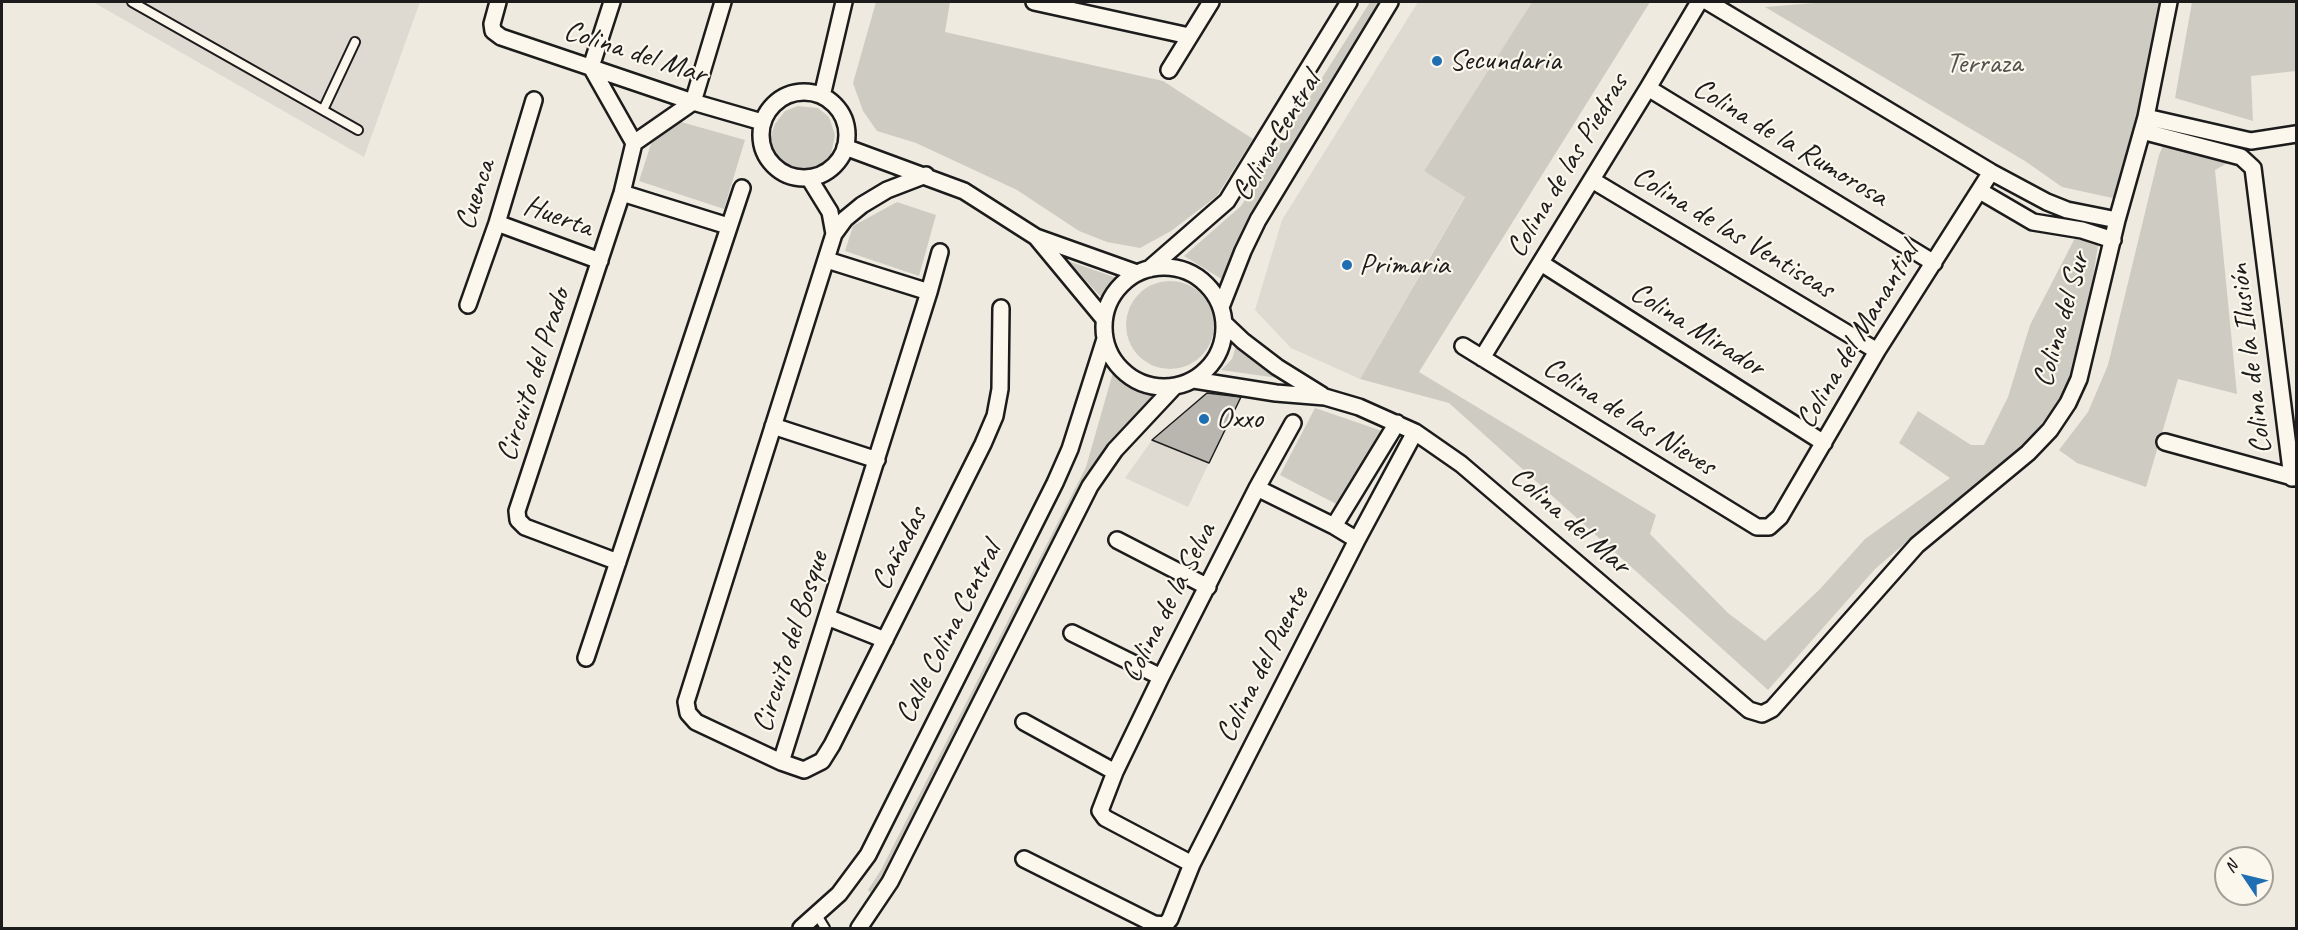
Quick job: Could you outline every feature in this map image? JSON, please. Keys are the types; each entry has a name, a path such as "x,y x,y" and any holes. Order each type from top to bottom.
{"street":[{"name":"Colina del Mar","path":"498,2 492,24 493,31 501,37 693,102 762,122"},
{"path":"612,2 591,67 634,143 693,102 723,2"},
{"path":"822,96 844,2"},
{"path":"1035,2 1189,36"},
{"path":"1169,70 1211,2"},
{"name":"Colina Central","path":"1143,271 1227,201 1349,2"},
{"name":"Colina Central","path":"1221,307 1258,220 1390,2"},
{"name":"Colina de las Piedras","path":"1482,358 1699,2"},
{"path":"1708,2 1991,172 2047,202 2067,210 2117,220"},
{"name":"Colina del Sur","path":"1762,714 1772,709 1917,545 2028,453 2050,430 2068,403 2079,379 2117,220 2144,124 2169,2"},
{"name":"Colina de la Rumorosa","path":"1648,88 1934,263"},
{"path":"798,92 810,92 822,96 832,102 845,123 847,135 840,159 821,175 809,178 791,176 775,168 762,147 760,135 762,122 768,111 776,102 798,92"},
{"name":"Cuenca","path":"468,306 497,223 534,100"},
{"path":"2144,124 2251,141 2296,134"},
{"name":"Colina de la Ilusión","path":"2144,124 2241,157 2250,164 2255,173 2292,437 2294,478"},
{"name":"Circuito del Prado","path":"618,562 525,527 518,520 517,511 622,193 634,143"},
{"path":"845,147 926,175 964,191 1036,237 1143,271"},
{"name":"Colina del Manantial","path":"1769,527 1780,517 1877,351 1991,172"},
{"name":"Circuito del Bosque","path":"926,175 887,190 862,205 845,219 834,234 686,702 688,713 696,722 781,762 940,252"},
{"name":"Circuito del Bosque","path":"809,178 831,212 834,234"},
{"name":"Colina de las Ventiscas","path":"1592,180 1877,351"},
{"path":"586,658 742,188"},
{"path":"1980,191 2033,222 2082,230 2113,240"},
{"path":"622,193 728,226"},
{"name":"Huerta","path":"497,223 600,261"},
{"path":"1036,237 1104,320"},
{"path":"827,260 928,292"},
{"name":"Colina Mirador","path":"1541,263 1824,443"},
{"path":"1167,267 1184,270 1200,278 1213,291 1221,307 1224,322 1222,345 1211,366 1194,380 1174,387 1155,387 1137,382 1122,371 1111,357 1105,339 1104,320 1110,301 1121,285 1143,271 1167,267"},
{"name":"Cañadas","path":"781,762 804,770 822,761 983,444 995,416 1000,389 1001,308"},
{"name":"Colina del Mar","path":"1224,322 1243,341 1277,367 1325,397"},
{"name":"Calle Colina Central","path":"801,928 821,922 868,855 1055,483 1070,449 1105,339"},
{"name":"Colina de las Nieves","path":"1463,346 1757,527 1769,527"},
{"name":"Colina del Mar","path":"1194,380 1276,393 1325,397 1359,407 1415,432 1461,464 1749,710 1762,714"},
{"name":"Calle Colina Central","path":"859,928 890,882 1090,486 1115,450 1174,387"},
{"name":"Colina de la Selva","path":"1192,864 1105,818 1100,811 1115,772 1161,677 1293,423"},
{"path":"1334,526 1397,423"},
{"path":"773,426 877,460"},
{"name":"Colina del Puente","path":"1024,859 1154,924 1166,925 1192,864 1357,540 1415,432"},
{"path":"2165,442 2294,478"},
{"path":"1257,489 1334,526 1357,540"},
{"path":"1117,540 1208,586"},
{"path":"827,617 885,640"},
{"path":"1072,633 1161,677"},
{"path":"1024,722 1115,772"}],"lane":[{"path":"132,2 358,130"},
{"path":"323,110 355,42"}],"shaded area":[{"path":"93,2 420,2 364,157"},
{"name":"Primaria","path":"1418,2 1532,2 1424,171 1465,196 1360,379 1291,348 1255,310 1282,220"},
{"path":"1152,440 1209,463 1188,507 1125,478"}],"green space":[{"path":"876,2 950,2 945,32 1163,81 1253,139 1217,196 1171,231 1140,248 1107,242 1079,231 1017,190 916,143 877,131 863,111 853,83"},
{"path":"1370,2 1383,2 1253,211 1225,281 1184,256 1241,206"},
{"path":"1532,2 1650,2 1419,372 1656,515 1650,534 1728,613 1765,641 1820,589 1865,539 1950,478 1899,443 1918,411 1971,445 1984,445 2008,397 2030,325 2076,236 2098,245 2083,343 2063,397 2023,447 1951,504 1875,569 1768,690 1449,403 1360,379 1465,197 1424,171"},
{"name":"Terraza","path":"1827,2 2166,2 2141,117 2117,199 2062,187 2025,161 1765,7"},
{"path":"2192,2 2296,2 2296,71 2251,76 2253,121 2175,98"},
{"path":"798,106 818,108 829,117 835,135 831,154 819,167 810,172 783,165 772,153 770,139 775,124 785,111"},
{"path":"660,116 745,140 724,209 639,181"},
{"path":"2166,139 2233,160 2215,170 2237,394 2178,379 2146,487 2077,463 2059,450 2088,412 2108,365 2159,155"},
{"path":"897,202 936,215 919,276 845,251 853,226"},
{"path":"1068,261 1117,278 1102,298"},
{"path":"1170,281 1187,285 1201,294 1210,308 1214,325 1210,342 1201,356 1187,365 1170,369 1153,365 1139,356 1130,342 1126,325 1130,308 1139,294 1153,285"},
{"path":"1238,339 1285,379 1221,370 1232,359"},
{"path":"1114,369 1136,390 1158,394 1095,467 875,898 868,890 881,870 1086,467"},
{"path":"1315,408 1388,433 1344,508 1280,475"}],"building":[{"name":"Oxxo","path":"1207,393 1241,397 1209,463 1152,440"}],"place":[{"name":"Secundaria","path":"1437,61"},
{"name":"Primaria","path":"1347,265"},
{"name":"Oxxo","path":"1204,419"}]}
